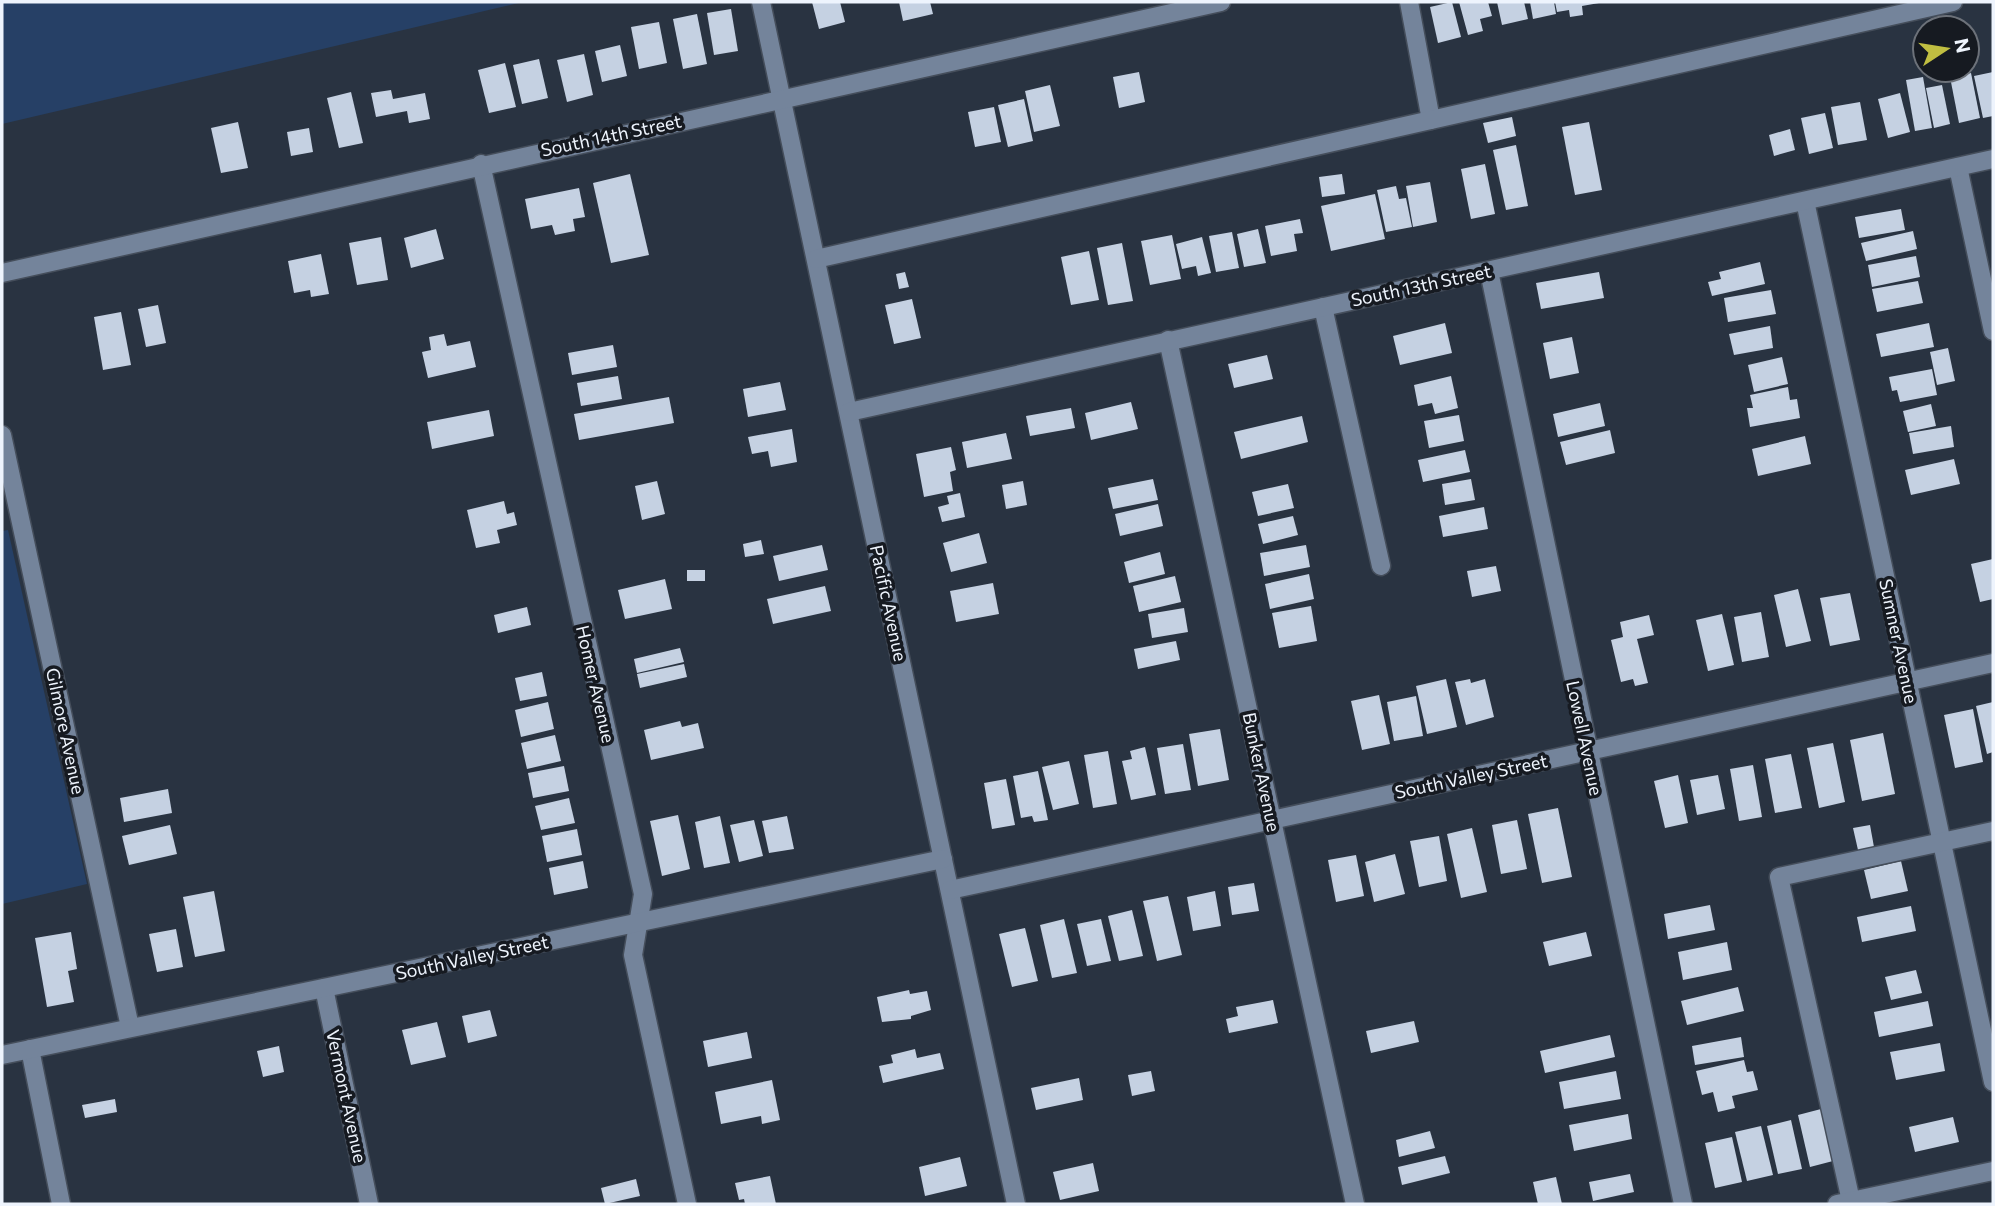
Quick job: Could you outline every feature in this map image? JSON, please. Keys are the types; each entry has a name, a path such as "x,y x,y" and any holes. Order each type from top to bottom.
{"street":[{"name":"Pacific Avenue","path":"761,2 1016,1204"},
{"name":"South 14th Street","path":"2,273 481,164 1221,2"},
{"path":"1409,2 1431,120"},
{"path":"816,259 1953,2"},
{"name":"South 13th Street","path":"849,412 1993,159"},
{"name":"Homer Avenue","path":"481,164 643,894 634,955 687,1204"},
{"path":"1958,167 1993,331"},
{"name":"Sumner Avenue","path":"1805,201 1993,1082"},
{"name":"Lowell Avenue","path":"1489,271 1683,1204"},
{"path":"1322,307 1381,566"},
{"name":"Bunker Avenue","path":"1168,341 1355,1204"},
{"name":"Gilmore Avenue","path":"2,435 130,1027"},
{"name":"South Valley Street","path":"950,890 1993,663"},
{"path":"1993,831 1779,877 1844,1203 1993,1171"},
{"name":"South Valley Street","path":"2,1055 943,859"},
{"name":"Vermont Avenue","path":"324,988 369,1204"},
{"path":"30,1049 61,1204"}],"shaded area":[{"path":"2,2 523,2 2,124"},
{"path":"8,530 87,884 2,904 2,531"}],"building":[{"path":"812,2 840,2 845,22 819,29"},
{"path":"899,2 930,2 933,14 903,21"},
{"path":"1452,2 1461,37 1438,43 1430,7"},
{"path":"1459,2 1488,2 1492,16 1480,19 1483,31 1468,35"},
{"path":"1497,2 1524,2 1528,19 1502,25"},
{"path":"1530,2 1554,2 1556,14 1533,19"},
{"path":"1555,2 1599,3 1582,6 1583,15 1570,17 1569,10 1557,12"},
{"path":"731,9 738,51 714,55 707,13"},
{"path":"697,14 707,64 683,69 673,19"},
{"path":"659,22 667,63 639,69 631,27"},
{"path":"620,45 627,76 602,82 595,51"},
{"path":"584,54 593,95 567,102 557,60"},
{"path":"539,59 548,98 522,104 513,65"},
{"path":"505,63 516,107 489,113 478,70"},
{"path":"1139,72 1145,102 1119,108 1113,77"},
{"path":"1993,72 1993,116 1983,118 1976,84 1981,84 1981,75"},
{"path":"1911,79 1911,84 1924,84 1932,128 1915,131 1906,80"},
{"path":"1951,84 1973,84 1980,118 1959,123"},
{"path":"1050,85 1060,126 1034,132 1025,91"},
{"path":"1942,85 1950,124 1934,128 1926,88"},
{"path":"391,90 393,99 425,93 430,119 409,123 407,111 376,117 371,93"},
{"path":"351,92 363,143 339,148 327,98"},
{"path":"1900,93 1910,132 1888,138 1878,99"},
{"path":"1024,99 1033,141 1008,147 998,105"},
{"path":"1860,102 1867,140 1838,145 1831,107"},
{"path":"994,107 1001,142 975,147 968,112"},
{"path":"1825,113 1833,148 1809,154 1801,118"},
{"path":"1512,117 1516,136 1488,143 1483,123"},
{"path":"238,122 248,168 221,173 211,128"},
{"path":"1589,122 1602,190 1575,195 1562,127"},
{"path":"309,128 313,152 291,156 287,132"},
{"path":"1790,129 1795,150 1774,156 1769,135"},
{"path":"1516,145 1528,206 1506,210 1493,150"},
{"path":"1485,164 1495,214 1471,219 1461,169"},
{"path":"630,174 649,255 611,263 593,183"},
{"path":"1342,174 1345,194 1322,197 1319,177"},
{"path":"1430,182 1437,222 1413,227 1406,186"},
{"path":"1396,186 1399,199 1406,198 1412,227 1386,232 1377,190"},
{"path":"579,188 585,217 573,219 575,231 555,235 552,225 531,229 525,199"},
{"path":"1375,194 1385,239 1331,251 1321,206"},
{"path":"1901,209 1905,230 1859,238 1855,217"},
{"path":"1300,219 1303,233 1294,234 1297,251 1271,256 1265,226"},
{"path":"436,229 444,259 411,268 404,238"},
{"path":"1258,229 1266,263 1244,267 1237,234"},
{"path":"1913,231 1917,249 1866,261 1861,243"},
{"path":"1232,232 1239,268 1216,272 1209,236"},
{"path":"1172,235 1181,279 1150,285 1141,241"},
{"path":"381,237 388,280 357,285 349,243"},
{"path":"1202,237 1211,273 1198,276 1196,266 1182,269 1176,244"},
{"path":"1122,243 1133,301 1108,305 1097,248"},
{"path":"1089,251 1099,300 1071,305 1061,257"},
{"path":"321,254 329,294 311,297 310,290 294,293 288,261"},
{"path":"1916,256 1920,277 1872,287 1868,265"},
{"path":"1760,262 1765,284 1712,296 1708,282 1721,279 1719,272"},
{"path":"905,272 909,287 899,289 896,274"},
{"path":"1599,272 1604,298 1541,309 1536,283"},
{"path":"1918,281 1923,303 1877,312 1872,289"},
{"path":"1771,290 1776,314 1728,322 1724,298"},
{"path":"912,299 921,338 894,344 885,305"},
{"path":"158,305 166,343 146,347 138,309"},
{"path":"121,312 131,365 103,370 94,317"},
{"path":"1445,323 1452,353 1400,365 1393,336"},
{"path":"1929,323 1934,347 1881,357 1876,334"},
{"path":"1770,326 1773,348 1734,355 1729,334"},
{"path":"444,334 447,346 470,341 476,367 428,378 422,352 431,350 429,337"},
{"path":"1572,337 1579,373 1550,379 1543,343"},
{"path":"613,345 617,367 572,375 568,353"},
{"path":"1948,348 1955,381 1937,385 1930,352"},
{"path":"1267,355 1273,379 1234,388 1228,364"},
{"path":"1782,357 1788,384 1754,392 1748,365"},
{"path":"1932,369 1937,395 1900,402 1897,390 1892,391 1889,377"},
{"path":"618,376 622,399 581,406 577,383"},
{"path":"1451,376 1458,408 1435,414 1432,403 1418,406 1414,385"},
{"path":"780,382 786,410 748,417 743,389"},
{"path":"1788,387 1790,400 1797,399 1800,418 1750,427 1747,408 1753,408 1750,395"},
{"path":"669,397 674,423 579,440 574,414"},
{"path":"1131,402 1138,429 1091,440 1085,413"},
{"path":"1600,403 1605,426 1558,437 1553,414"},
{"path":"1931,404 1936,426 1908,432 1903,411"},
{"path":"1071,408 1075,428 1030,436 1026,416"},
{"path":"489,410 494,436 432,449 427,422"},
{"path":"1459,415 1464,441 1429,448 1424,421"},
{"path":"1302,416 1308,442 1241,459 1234,432"},
{"path":"1951,426 1954,447 1913,454 1909,433"},
{"path":"792,429 797,462 771,467 768,451 752,454 748,437"},
{"path":"1610,430 1615,453 1566,465 1560,442"},
{"path":"1006,433 1012,459 967,468 962,442"},
{"path":"1805,436 1811,464 1758,476 1752,449"},
{"path":"951,447 956,470 950,472 953,491 924,497 916,454"},
{"path":"1465,450 1470,472 1423,482 1418,460"},
{"path":"1954,459 1960,484 1911,495 1905,470"},
{"path":"1153,479 1158,500 1113,509 1108,488"},
{"path":"1471,479 1475,500 1445,505 1442,484"},
{"path":"657,481 665,514 642,520 635,486"},
{"path":"1023,481 1027,505 1006,509 1002,485"},
{"path":"1288,484 1294,508 1258,516 1252,492"},
{"path":"960,493 965,517 942,522 938,507 949,504 947,496"},
{"path":"504,501 507,514 514,512 517,525 497,530 500,543 476,548 467,510"},
{"path":"1158,504 1163,526 1120,536 1115,514"},
{"path":"1484,507 1488,529 1443,537 1439,516"},
{"path":"1293,516 1298,535 1263,544 1258,524"},
{"path":"979,533 987,563 951,572 943,543"},
{"path":"761,540 764,554 745,557 743,544"},
{"path":"822,545 828,570 779,581 773,556"},
{"path":"1306,545 1310,567 1264,576 1260,553"},
{"path":"1160,552 1165,574 1129,583 1124,562"},
{"path":"1993,559 1993,599 1980,602 1971,564"},
{"path":"1496,566 1501,591 1472,597 1467,571"},
{"path":"687,570 705,570 705,581 687,581"},
{"path":"1309,574 1314,599 1270,609 1265,584"},
{"path":"1175,576 1181,602 1139,612 1133,586"},
{"path":"665,579 672,609 625,619 618,590"},
{"path":"993,583 999,614 956,622 950,591"},
{"path":"825,586 831,611 773,624 767,599"},
{"path":"1798,589 1811,641 1786,647 1774,595"},
{"path":"1850,593 1860,640 1830,646 1820,598"},
{"path":"1311,606 1317,641 1279,648 1272,613"},
{"path":"527,607 531,625 498,633 494,615"},
{"path":"1184,608 1188,632 1152,638 1148,614"},
{"path":"1761,612 1769,657 1742,662 1734,617"},
{"path":"1722,614 1734,665 1708,671 1696,620"},
{"path":"1649,615 1654,635 1637,639 1648,683 1635,686 1633,679 1621,682 1611,640 1623,637 1620,622"},
{"path":"1176,641 1180,660 1138,669 1134,649"},
{"path":"680,648 684,662 637,673 634,659"},
{"path":"684,664 687,677 640,688 637,674"},
{"path":"542,672 547,696 520,701 515,678"},
{"path":"1446,679 1457,727 1427,734 1416,686"},
{"path":"1470,679 1471,683 1485,679 1494,717 1466,725 1455,682"},
{"path":"1379,695 1390,744 1362,750 1351,701"},
{"path":"1416,696 1423,736 1394,741 1387,702"},
{"path":"548,702 554,729 521,737 515,710"},
{"path":"1993,702 1993,752 1987,754 1976,706"},
{"path":"1973,709 1983,762 1955,768 1944,715"},
{"path":"680,721 682,727 698,723 704,748 651,760 644,730"},
{"path":"1220,729 1229,780 1198,786 1189,734"},
{"path":"1883,733 1895,794 1862,801 1850,740"},
{"path":"555,735 561,761 527,769 521,743"},
{"path":"1833,743 1845,802 1819,808 1807,748"},
{"path":"1183,744 1191,790 1165,794 1157,748"},
{"path":"1145,747 1156,795 1131,800 1122,761 1132,759 1130,751"},
{"path":"1108,751 1117,804 1093,808 1084,755"},
{"path":"1791,754 1802,808 1775,813 1765,759"},
{"path":"1069,761 1079,804 1053,810 1042,767"},
{"path":"1753,765 1762,817 1739,821 1730,769"},
{"path":"564,766 569,791 533,798 528,773"},
{"path":"1038,771 1048,820 1034,822 1032,816 1021,818 1013,776"},
{"path":"1678,775 1688,823 1665,828 1654,781"},
{"path":"1718,775 1725,809 1697,815 1690,780"},
{"path":"1006,779 1015,825 992,829 984,783"},
{"path":"168,789 172,813 124,822 120,798"},
{"path":"569,798 575,823 541,830 535,806"},
{"path":"1558,808 1572,877 1542,883 1528,814"},
{"path":"678,815 690,869 662,876 650,821"},
{"path":"720,816 730,863 704,868 695,822"},
{"path":"787,816 794,849 769,853 762,821"},
{"path":"754,820 763,856 739,862 730,825"},
{"path":"1517,820 1527,869 1501,874 1492,825"},
{"path":"170,825 177,854 129,865 122,836"},
{"path":"1870,825 1874,847 1858,850 1853,828"},
{"path":"1472,828 1487,892 1461,898 1447,834"},
{"path":"577,829 582,855 547,862 542,836"},
{"path":"1439,836 1447,881 1419,887 1410,841"},
{"path":"1395,854 1405,894 1374,902 1365,862"},
{"path":"1356,855 1364,896 1336,902 1328,860"},
{"path":"583,861 588,888 554,895 549,868"},
{"path":"1901,861 1908,891 1871,899 1864,870"},
{"path":"1254,883 1259,911 1232,915 1228,887"},
{"path":"214,891 225,951 195,957 183,897"},
{"path":"1215,891 1221,926 1193,931 1187,897"},
{"path":"1168,896 1182,955 1157,961 1143,901"},
{"path":"1710,905 1715,930 1668,939 1664,914"},
{"path":"1911,906 1916,931 1862,942 1857,917"},
{"path":"1132,910 1143,956 1119,961 1108,916"},
{"path":"1064,919 1077,973 1052,978 1040,925"},
{"path":"1101,919 1111,961 1087,966 1077,924"},
{"path":"1025,928 1038,981 1012,987 999,934"},
{"path":"176,929 183,967 157,972 149,934"},
{"path":"71,932 77,969 68,971 74,1002 47,1007 35,938"},
{"path":"1586,932 1592,956 1549,966 1543,942"},
{"path":"1727,942 1732,970 1683,980 1678,952"},
{"path":"1916,970 1922,993 1891,1000 1885,977"},
{"path":"1738,987 1744,1011 1687,1025 1681,1001"},
{"path":"909,990 910,994 927,991 931,1010 911,1016 911,1019 882,1022 877,997"},
{"path":"1273,1000 1278,1023 1229,1033 1226,1019 1238,1016 1236,1007"},
{"path":"1928,1001 1933,1026 1879,1037 1874,1012"},
{"path":"490,1010 497,1036 468,1043 462,1016"},
{"path":"1414,1021 1419,1042 1371,1053 1366,1031"},
{"path":"437,1022 446,1057 411,1065 402,1030"},
{"path":"747,1032 752,1058 708,1067 703,1041"},
{"path":"1610,1035 1615,1057 1545,1073 1540,1051"},
{"path":"1741,1037 1744,1057 1695,1065 1692,1046"},
{"path":"1940,1043 1945,1071 1896,1080 1890,1052"},
{"path":"279,1046 284,1072 263,1077 257,1051"},
{"path":"915,1049 917,1058 940,1053 944,1069 883,1083 879,1066 893,1063 891,1055"},
{"path":"1744,1060 1747,1072 1753,1071 1758,1090 1732,1096 1735,1108 1718,1112 1713,1092 1702,1095 1696,1071"},
{"path":"1151,1071 1155,1091 1132,1096 1128,1075"},
{"path":"1616,1071 1621,1099 1564,1109 1559,1082"},
{"path":"1079,1078 1083,1100 1036,1110 1031,1088"},
{"path":"772,1080 780,1120 762,1124 761,1116 721,1124 715,1092"},
{"path":"115,1099 117,1112 85,1118 82,1105"},
{"path":"1821,1109 1833,1161 1810,1167 1798,1115"},
{"path":"1628,1114 1632,1139 1574,1151 1569,1125"},
{"path":"1953,1117 1959,1142 1915,1152 1909,1127"},
{"path":"1791,1120 1802,1169 1778,1174 1767,1126"},
{"path":"1761,1126 1773,1175 1747,1181 1735,1132"},
{"path":"1430,1131 1435,1148 1399,1157 1396,1140"},
{"path":"1732,1137 1742,1182 1715,1188 1705,1143"},
{"path":"1445,1156 1450,1173 1402,1185 1398,1167"},
{"path":"960,1157 967,1186 925,1196 919,1167"},
{"path":"1093,1163 1099,1191 1060,1200 1053,1172"},
{"path":"1630,1174 1634,1192 1593,1201 1589,1182"},
{"path":"770,1176 776,1204 745,1204 744,1199 739,1200 735,1183"},
{"path":"1556,1177 1562,1204 1538,1204 1533,1182"},
{"path":"636,1179 640,1196 605,1204 601,1188"}]}
